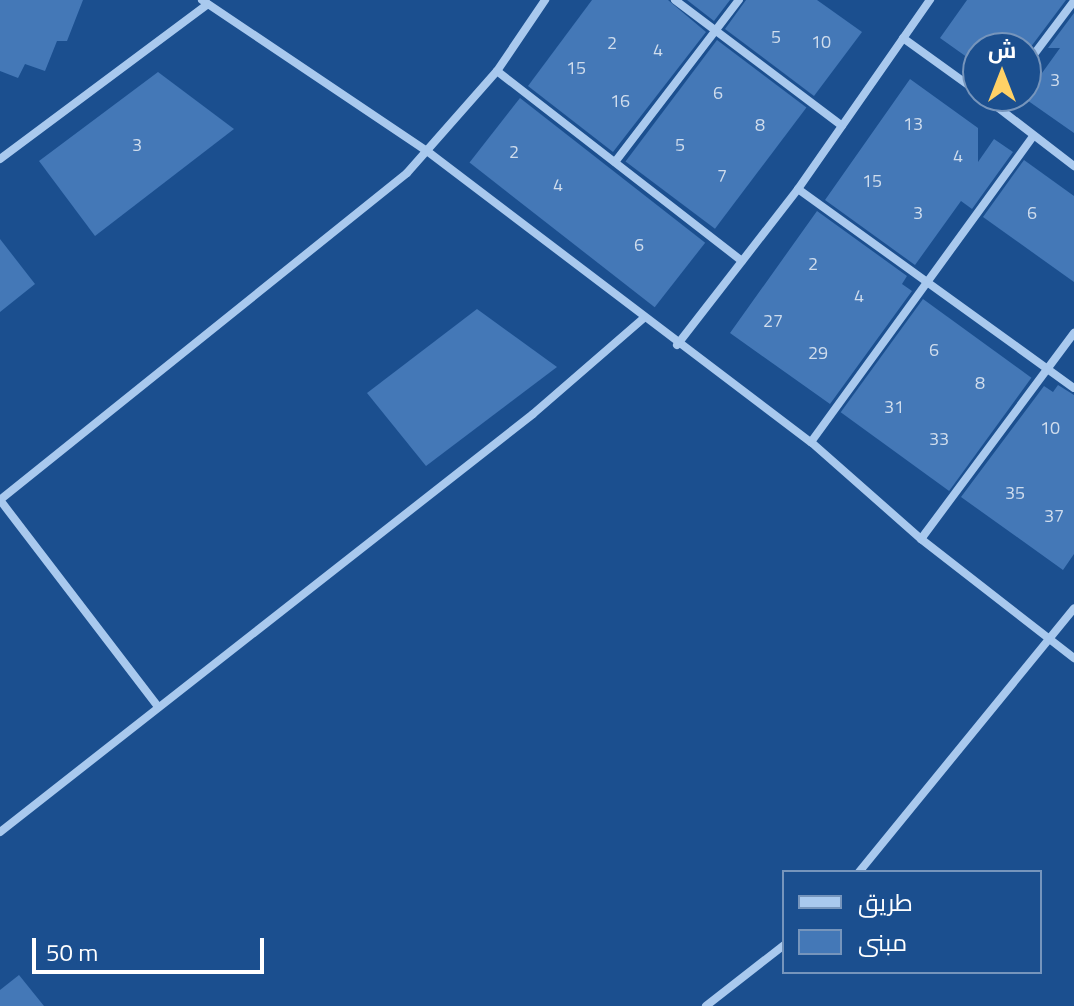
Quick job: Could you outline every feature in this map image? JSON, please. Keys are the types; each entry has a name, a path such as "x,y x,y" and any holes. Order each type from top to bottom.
{"street":[{"path":"158,707 0,500 397,182 497,71 545,0"},
{"path":"675,0 842,126"},
{"path":"615,162 739,0"},
{"path":"677,345 798,189 930,0"},
{"path":"1042,44 1074,1"},
{"path":"0,159 205,2 427,151 677,345 811,442 921,539 1074,658"},
{"path":"903,38 962,80"},
{"path":"497,71 742,261"},
{"path":"1004,112 1074,166"},
{"path":"811,442 923,283 1033,136"},
{"path":"798,189 923,283 1074,388"},
{"path":"0,832 533,414 644,318"},
{"path":"921,539 1074,333"},
{"path":"861,870 1051,641 1074,608"},
{"path":"706,1006 782,947"}],"building":[{"path":"0,0 83,0 67,41 57,41 45,71 25,64 18,78 0,71"},
{"path":"592,0 668,0 706,32 613,152 528,86"},
{"path":"687,0 730,0 714,21"},
{"path":"746,0 817,0 862,32 814,96 725,29"},
{"path":"967,0 1066,0 1042,32 962,32 962,54 940,38"},
{"path":"1074,13 1074,133 1042,111 1042,73 1060,48 1048,48"},
{"path":"717,40 806,107 715,229 626,161"},
{"path":"158,72 234,129 95,236 39,161"},
{"path":"910,79 978,128 978,162 994,139 1013,152 972,209 961,201 915,265 825,200"},
{"path":"520,98 705,243 655,307 470,163"},
{"path":"1024,160 1074,196 1074,282 983,217"},
{"path":"817,211 907,276 902,284 912,291 830,404 730,333"},
{"path":"0,239 35,284 0,312"},
{"path":"923,299 1031,378 949,491 841,412"},
{"path":"477,309 557,367 426,466 367,393"},
{"path":"1058,385 1074,395 1074,554 1063,570 961,497 1044,386 1053,392"},
{"path":"19,975 44,1006 0,1006 0,990"}]}
